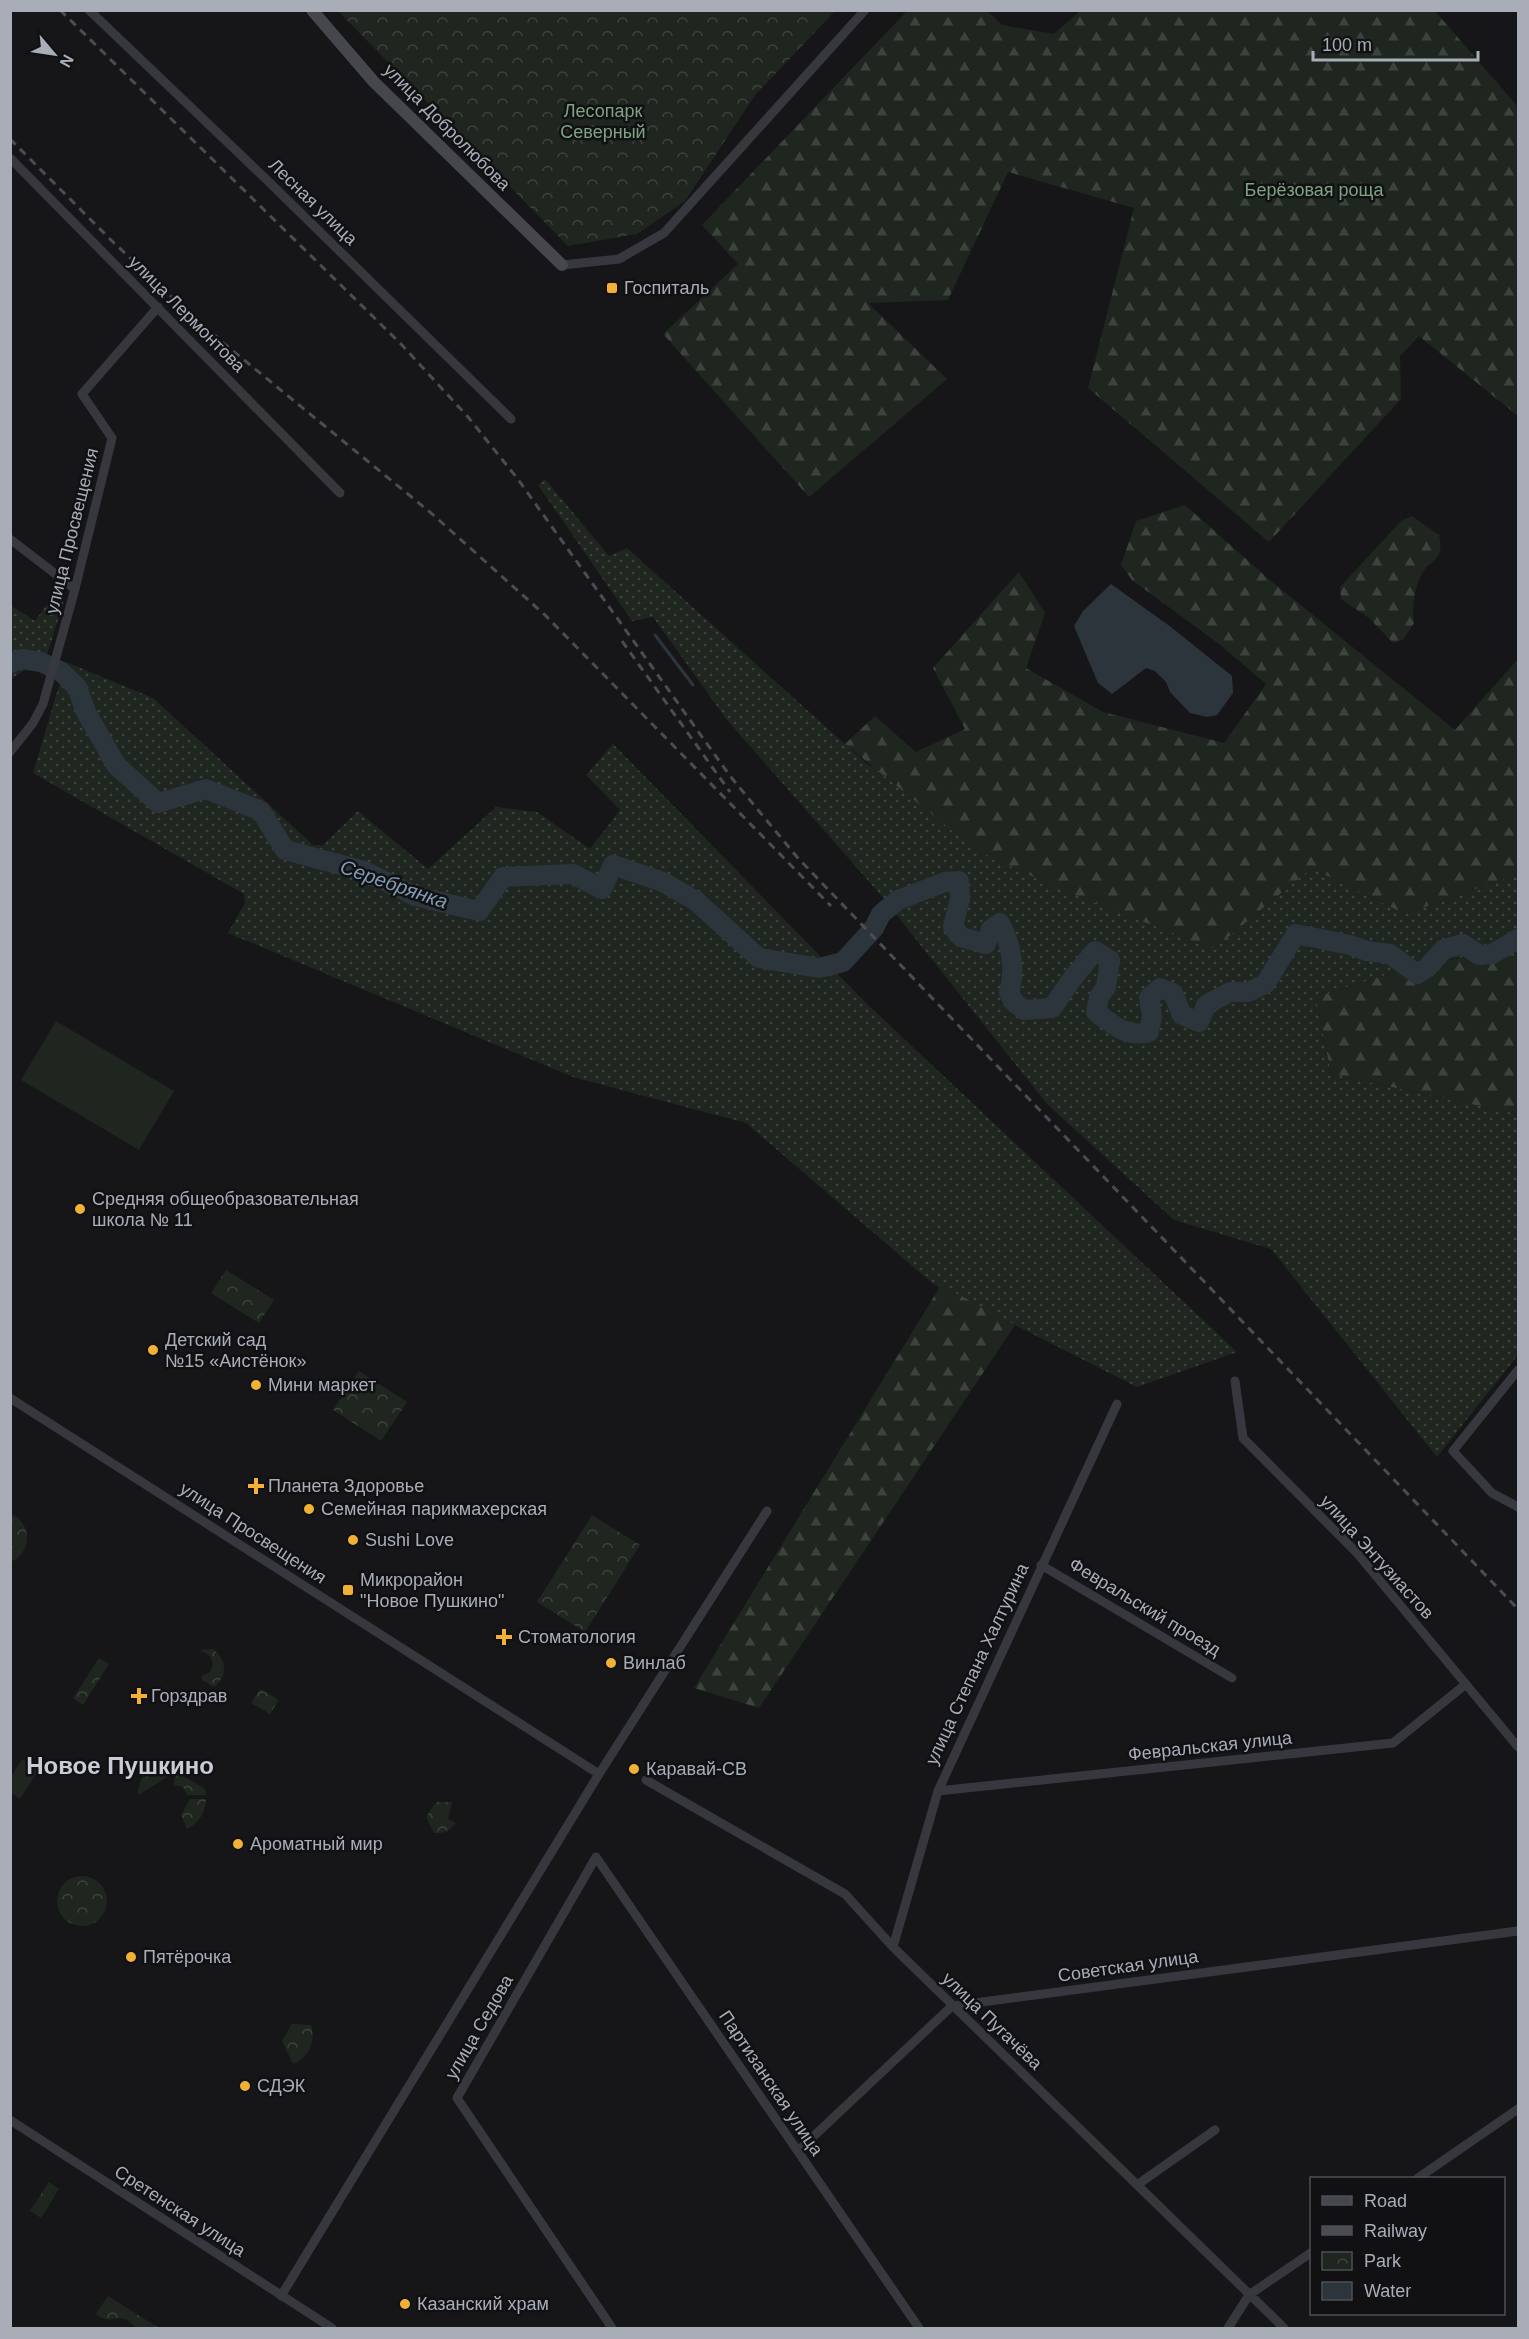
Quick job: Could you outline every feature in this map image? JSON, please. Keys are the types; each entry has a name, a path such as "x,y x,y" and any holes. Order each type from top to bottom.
{"street":[{"name":"Лесная улица","path":"89,10 511,419"},
{"name":"улица Добролюбова","path":"312,10 374,82 562,265"},
{"path":"562,265 619,259 664,233 865,10"},
{"name":"улица Лермонтова","path":"10,158 340,493"},
{"name":"улица Просвещения","path":"10,752 33,723 43,704 75,589 112,438 82,394 158,307"},
{"path":"10,539 75,589"},
{"path":"1518,1370 1453,1451 1492,1493 1518,1507"},
{"name":"улица Энтузиастов","path":"1235,1381 1243,1438 1357,1553 1518,1747"},
{"name":"улица Просвещения","path":"10,1398 599,1774"},
{"name":"улица Степана Халтурина","path":"893,1947 938,1791 1117,1404"},
{"path":"281,2296 599,1774 767,1510"},
{"name":"Февральский проезд","path":"1041,1565 1232,1678"},
{"name":"Февральская улица","path":"938,1791 1394,1743 1466,1684"},
{"name":"улица Пугачёва","path":"646,1780 845,1894 893,1947 952,2006 1284,2328"},
{"name":"Партизанская улица","path":"596,1857 919,2328"},
{"name":"улица Седова","path":"596,1857 457,2098 612,2328"},
{"name":"Советская улица","path":"952,2006 1518,1931"},
{"path":"798,2151 952,2006"},
{"path":"1419,2177 1518,2109"},
{"name":"Сретенская улица","path":"10,2120 332,2328"},
{"path":"1137,2185 1215,2130"},
{"path":"1228,2328 1249,2295 1310,2253"}],"green space":[{"name":"Берёзовая роща","path":"908,10 988,11 1002,25 1054,34 1080,11 1435,11 1518,107 1518,416 1419,336 1400,356 1401,399 1269,542 1088,388 1134,208 1008,172 948,300 868,303 947,379 809,497 663,334 738,264 702,225"},
{"name":"Лесопарк Северный","path":"338,11 835,11 755,95 685,201 637,234 568,246"},
{"path":"545,479 609,556 627,548 867,764 1214,949 1311,868 1405,914 1518,874 1518,946 1408,968 1316,997 1331,1074 1518,1114 1518,1355 1437,1457 1271,1249 1174,1220 1047,1104 879,893 727,720 653,617 632,621 538,485"},
{"path":"1185,505 1271,581 1455,730 1518,659 1518,874 1405,914 1311,868 1214,949 1059,889 976,850 845,744 875,716 916,752 965,729 933,668 1019,572 1045,613 1026,668 1103,712 1224,743 1266,684 1219,644 1132,580 1121,565 1136,521"},
{"path":"1412,516 1439,535 1440,551 1419,580 1414,599 1414,623 1404,639 1393,643 1369,618 1341,599 1340,587 1401,521"},
{"path":"62,584 63,604 47,655 11,679 10,605 35,621"},
{"path":"66,662 153,698 313,845 323,845 358,811 428,869 496,807 537,812 590,849 620,810 586,775 613,744 865,1002 1237,1352 1137,1387 932,1283 746,1123 573,1077 228,933 245,903 244,894 33,773"},
{"path":"1518,947 1518,1114 1331,1074 1316,997 1408,968"},
{"path":"56,1021 174,1091 139,1150 21,1080"},
{"path":"226,1270 274,1300 259,1323 211,1293"},
{"path":"941,1285 1015,1325 759,1708 694,1688"},
{"path":"359,1371 407,1402 381,1441 333,1410"},
{"path":"11,1514 23,1524 27,1538 23,1552 11,1562"},
{"path":"592,1515 640,1545 585,1632 537,1602"},
{"path":"213,1649 221,1658 224,1668 222,1678 214,1687 202,1680 202,1676 210,1672 213,1664 210,1656 200,1650"},
{"path":"99,1658 109,1664 83,1705 73,1698"},
{"path":"260,1689 279,1700 270,1714 251,1703"},
{"path":"22,1759 39,1769 20,1799 11,1793 11,1777"},
{"path":"159,1765 173,1769 169,1776 138,1795 143,1776"},
{"path":"175,1771 205,1789 206,1795 187,1795 183,1787 174,1785"},
{"path":"190,1799 206,1799 206,1804 198,1820 187,1829 181,1815"},
{"path":"436,1802 452,1802 448,1819 456,1823 449,1830 441,1833 434,1833 426,1817"},
{"path":"82,1876 100,1883 107,1901 100,1919 82,1926 64,1919 57,1901 64,1883"},
{"path":"292,2024 311,2025 313,2037 307,2053 293,2064 282,2041"},
{"path":"49,2182 59,2189 41,2218 30,2211"},
{"path":"108,2296 159,2328 135,2328 123,2318 109,2320 99,2316 96,2314"}],"water":[{"path":"1111,584 1171,627 1232,676 1233,693 1217,715 1207,717 1190,713 1170,692 1166,682 1155,671 1146,668 1112,694 1098,683 1074,626 1083,611"}],"waterway":[{"path":"655,635 693,685"},
{"name":"Серебрянка","path":"10,663 22,659 41,662 60,671 77,687 86,712 116,765 158,803 206,789 261,811 285,850 364,871 415,896 479,911 503,877 573,874 602,889 613,865 663,882 696,901 759,958 819,968 843,962 874,928 881,914 898,900 945,882 959,881 960,899 953,927 961,937 986,944 991,929 1000,923 1011,957 1012,975 1009,992 1013,1001 1024,1010 1052,1008 1095,951 1110,960 1106,987 1099,997 1096,1012 1127,1032 1149,1032 1152,1016 1149,998 1160,988 1173,993 1182,1015 1199,1022 1206,1005 1230,992 1248,992 1265,984 1296,934 1350,945 1367,951 1390,954 1417,974 1427,968 1444,949 1463,944 1479,955 1492,954 1518,939"}],"railway":[{"path":"60,10 401,344 468,417 517,478 730,776 797,857 1518,1609"},
{"path":"10,139 176,301 227,346 431,513 545,615 831,906"},
{"path":"622,641 730,792"}],"place":[{"name":"Госпиталь","path":"612,288"},
{"name":"Средняя общеобразовательная школа № 11","path":"80,1209"},
{"name":"Детский сад №15 «Аистёнок»","path":"153,1350"},
{"name":"Мини маркет","path":"256,1385"},
{"name":"Планета Здоровье","path":"256,1486"},
{"name":"Семейная парикмахерская","path":"309,1509"},
{"name":"Sushi Love","path":"353,1540"},
{"name":"Микрорайон \"Новое Пушкино\"","path":"348,1590"},
{"name":"Стоматология","path":"504,1637"},
{"name":"Винлаб","path":"611,1663"},
{"name":"Горздрав","path":"139,1696"},
{"name":"Каравай-СВ","path":"634,1769"},
{"name":"Ароматный мир","path":"238,1844"},
{"name":"Пятёрочка","path":"131,1957"},
{"name":"СДЭК","path":"245,2086"},
{"name":"Казанский храм","path":"405,2304"}],"district":[{"name":"Новое Пушкино","path":"120,1766"}]}
